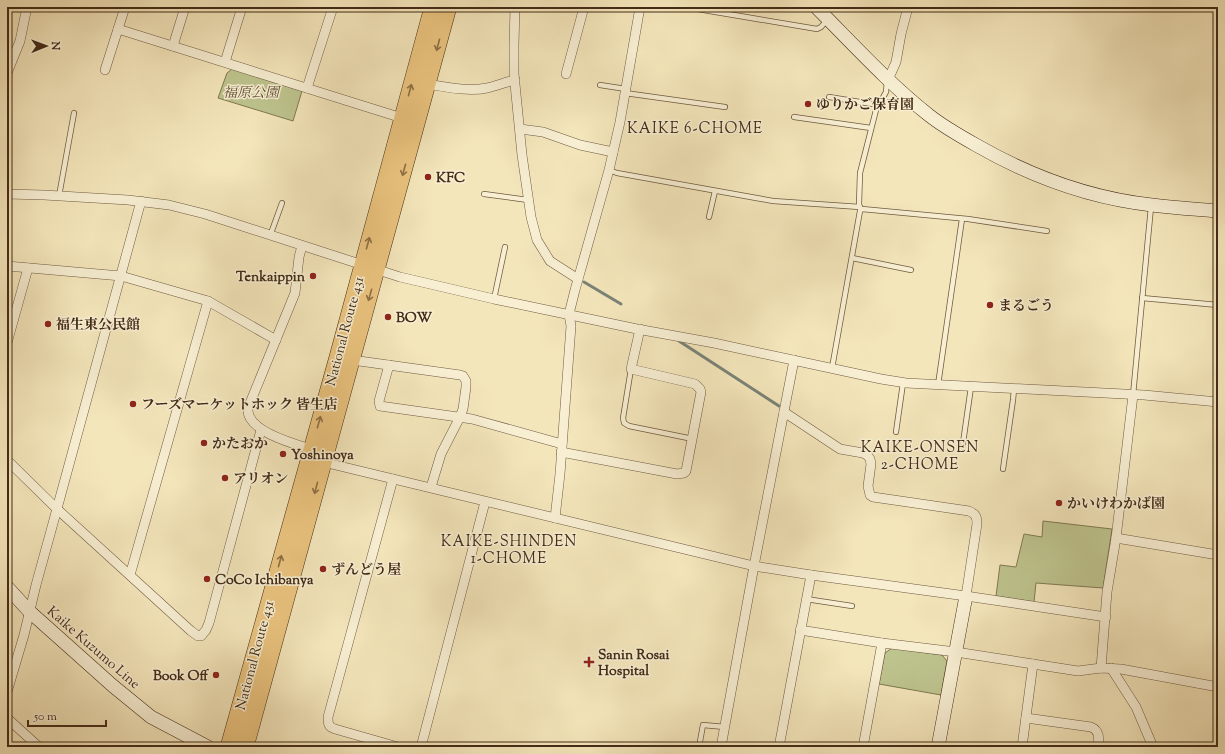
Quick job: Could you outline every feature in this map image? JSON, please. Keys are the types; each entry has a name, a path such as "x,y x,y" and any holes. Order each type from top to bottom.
{"highway":[{"name":"National Route 431","path":"245,747 352,360 369,268 402,118 433,7"},
{"name":"National Route 431","path":"229,747 311,449 427,84 448,7"}],"main road":[{"path":"816,7 888,80 930,116 961,137 1017,166 1056,183 1094,194 1151,205 1218,211"},
{"name":"Kaike Kuzumo Line","path":"7,587 29,611 150,717 208,747"},
{"path":"938,747 966,596"}],"street":[{"path":"7,73 20,41 27,7"},
{"path":"105,70 125,7"},
{"path":"173,46 185,7"},
{"path":"225,62 242,7"},
{"path":"307,88 332,7"},
{"path":"515,7 515,80 529,200 537,240 550,262 578,279"},
{"path":"566,74 584,7"},
{"path":"555,518 560,474 571,326 569,314 609,170 640,7"},
{"path":"888,80 896,62 908,7"},
{"path":"118,29 402,118"},
{"path":"427,84 473,89 486,88 515,80"},
{"path":"520,129 543,132 580,145 613,152"},
{"path":"7,194 141,201 170,206 205,214 400,277 494,299 903,383 1144,395 1218,402"},
{"path":"7,692 24,635 29,611 141,201"},
{"path":"302,246 298,257 295,293 247,413 249,418 261,430 286,442 311,449"},
{"path":"7,266 121,276 208,301 276,340"},
{"path":"7,343 28,268"},
{"path":"130,574 208,301"},
{"path":"388,365 380,406 460,417 507,428 562,448 684,474 687,469 693,439 701,396 700,389 694,384 631,369 640,329"},
{"path":"352,360 463,376 466,381 466,387 460,417 441,454 431,487"},
{"path":"721,747 794,360"},
{"path":"1101,668 1107,592 1116,538 1133,395"},
{"path":"784,412 840,449 863,453 868,456 871,464 868,486 870,495 974,513 977,524 966,596"},
{"path":"7,460 195,635 201,636 204,634 209,623 261,430"},
{"path":"323,462 754,566 1106,617"},
{"path":"392,479 328,717 328,722 331,728 398,747"},
{"path":"422,747 485,502"},
{"path":"1116,538 1218,555"},
{"path":"779,747 811,575"},
{"path":"800,630 1078,671 1101,668 1121,669 1218,687"},
{"path":"863,747 882,643"},
{"path":"1022,747 1034,664"},
{"path":"1111,668 1136,707 1153,747"},
{"path":"7,718 38,747"},
{"path":"1026,718 1091,726 1098,733 1098,747"}],"lane":[{"path":"686,7 817,29 821,27 828,19"},
{"path":"832,368 860,209 860,173 876,110 886,92 888,80"},
{"path":"600,85 625,91 725,107"},
{"path":"829,97 878,105"},
{"path":"59,196 74,113"},
{"path":"794,117 871,128"},
{"path":"609,170 617,173 773,201 962,219 1047,231"},
{"path":"710,217 714,191"},
{"path":"484,194 529,200"},
{"path":"270,236 282,203"},
{"path":"1133,395 1151,205"},
{"path":"938,385 962,219"},
{"path":"494,299 505,247"},
{"path":"852,258 911,270"},
{"path":"1142,298 1218,305"},
{"path":"631,369 623,418 624,423 629,426 693,439"},
{"path":"896,432 903,383"},
{"path":"963,443 971,387"},
{"path":"1003,469 1014,389"},
{"path":"806,599 852,606"},
{"path":"699,747 703,725 725,727"}],"green space":[{"name":"福原公園","path":"232,69 302,91 293,121 218,98 227,73"},
{"path":"1043,521 1112,529 1103,588 1036,583 1034,602 996,596 1000,565 1016,567 1024,534 1042,537"},
{"path":"892,648 942,655 947,661 941,695 879,684 885,653"}],"waterway":[{"path":"584,282 621,304"},
{"path":"679,341 779,406"}],"place":[{"name":"ゆりかご保育園","path":"808,104"},
{"name":"KFC","path":"428,177"},
{"name":"Tenkaippin","path":"313,276"},
{"name":"まるごう","path":"990,305"},
{"name":"BOW","path":"388,317"},
{"name":"福生東公民館","path":"48,324"},
{"name":"フーズマーケットホック 皆生店","path":"133,404"},
{"name":"かたおか","path":"204,443"},
{"name":"Yoshinoya","path":"283,454"},
{"name":"アリオン","path":"225,478"},
{"name":"かいけわかば園","path":"1059,503"},
{"name":"ずんどう屋","path":"323,569"},
{"name":"CoCo Ichibanya","path":"207,579"},
{"name":"Sanin Rosai Hospital","path":"589,662"},
{"name":"Book Off","path":"216,675"}],"district":[{"name":"KAIKE 6-CHOME","path":"695,128"},
{"name":"KAIKE-ONSEN 2-CHOME","path":"920,456"},
{"name":"KAIKE-SHINDEN 1-CHOME","path":"509,550"}]}
